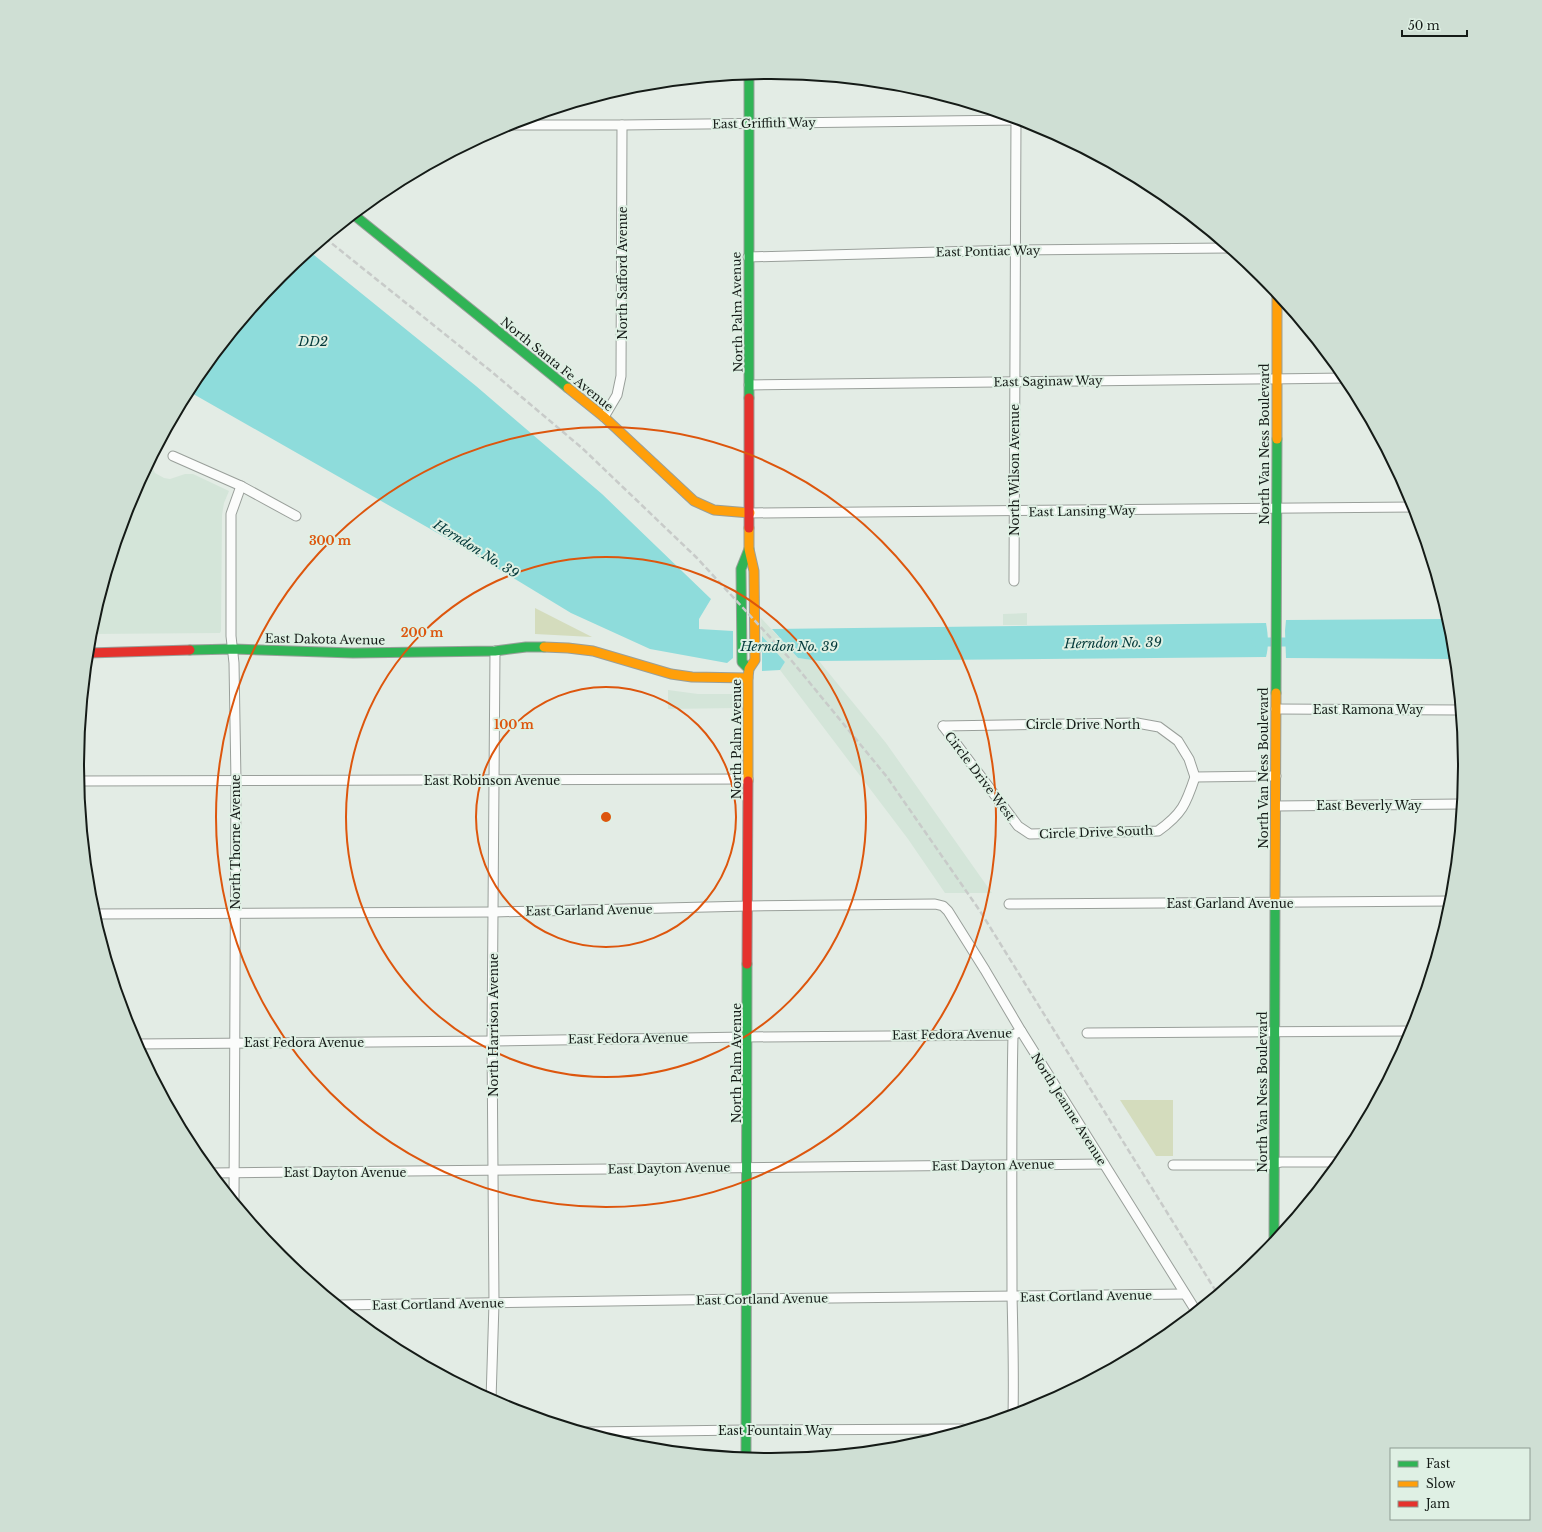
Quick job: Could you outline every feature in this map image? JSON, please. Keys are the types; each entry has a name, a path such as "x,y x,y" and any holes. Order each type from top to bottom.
{"street":[{"name":"North Palm Avenue","path":"746,1452 749,906 748,668 755,660 754,571 749,549 749,79"},
{"name":"East Griffith Way","path":"524,125 1005,120"},
{"name":"North Safford Avenue","path":"604,417 617,395 621,376 622,125"},
{"name":"North Wilson Avenue","path":"1014,581 1015,250 1018,125"},
{"name":"North Santa Fe Avenue","path":"357,218 604,417 694,501 706,509 750,513"},
{"name":"East Pontiac Way","path":"748,257 1015,250 1223,248"},
{"name":"North Van Ness Boulevard","path":"1274,1234 1277,301"},
{"name":"East Saginaw Way","path":"749,385 1338,378"},
{"path":"173,456 241,486 296,516"},
{"name":"North Thorne Avenue","path":"234,1194 236,781 234,663 231,636 231,514 241,486"},
{"name":"East Lansing Way","path":"750,513 1014,512 1408,507"},
{"name":"North Palm Avenue","path":"748,668 742,662 741,569 749,549"},
{"name":"East Dakota Avenue","path":"94,653 233,649 353,653 495,651 526,648 568,648 592,651 671,674 692,677 748,678"},
{"name":"North Harrison Avenue","path":"491,1393 494,1303 492,1040 495,651"},
{"name":"East Ramona Way","path":"1276,709 1456,710"},
{"name":"Circle Drive North","path":"943,726 1138,722 1159,727 1178,741 1189,759 1195,777"},
{"name":"Circle Drive West","path":"943,726 1018,826"},
{"path":"1195,777 1276,776"},
{"name":"Circle Drive South","path":"1018,826 1030,834 1158,831 1172,822 1183,809 1195,777"},
{"name":"East Robinson Avenue","path":"84,780 748,779"},
{"name":"East Beverly Way","path":"1276,806 1457,804"},
{"name":"East Garland Avenue","path":"1009,904 1445,901"},
{"name":"East Garland Avenue","path":"100,914 494,912 749,906 935,904 943,906"},
{"name":"North Jeanne Avenue","path":"943,906 948,911 985,970 1017,1033 1104,1164 1194,1307"},
{"path":"1087,1033 1405,1031"},
{"path":"1013,1409 1012,1165 1017,1033"},
{"name":"East Fedora Avenue","path":"143,1044 1017,1033"},
{"path":"1173,1165 1266,1165 1281,1162 1332,1162"},
{"name":"East Dayton Avenue","path":"218,1173 1104,1164"},
{"name":"East Cortland Avenue","path":"345,1305 1185,1294"},
{"name":"East Fountain Way","path":"601,1432 949,1430"}],"shaded area":[{"path":"152,468 155,473 164,478 170,479 185,474 193,474 229,491 224,503 222,515 220,633 97,634 107,588 120,545 136,503"},
{"path":"1027,613 1027,625 1003,625 1003,614"},
{"path":"761,618 798,658 819,661 886,743 992,893 945,893 908,839 780,670 785,662 762,636"},
{"path":"668,690 698,694 736,694 736,708 668,709"}],"green space":[{"path":"535,608 592,637 535,634"},
{"path":"1120,1100 1173,1100 1173,1156 1156,1156"}],"water":[{"name":"DD2","path":"313,254 476,386 602,494 711,599 699,619 699,629 733,631 733,658 727,663 650,649 571,613 462,547 194,394 226,348 254,313 285,280"},
{"path":"1442,619 1449,659 1286,658 1286,620"},
{"path":"1266,623 1268,649 1266,657 819,661 798,658 772,629"},
{"path":"762,636 785,662 780,670 762,671"}],"waterway":[{"name":"Herndon No. 39","path":"1256,642 1297,642"},
{"name":"Herndon No. 39","path":"760,647 799,646"}],"railway":[{"path":"328,241 492,372 582,448 697,558 791,660 887,777 980,911 1215,1290"}],"traffic: fast":[{"path":"749,79 749,398"},
{"path":"357,218 568,388"},
{"path":"1276,693 1277,439"},
{"path":"749,549 741,569 742,662 749,669"},
{"path":"190,650 233,649 353,653 495,651 526,647 544,647"},
{"path":"1274,1234 1275,901"},
{"path":"746,1452 747,964"}],"traffic: slow":[{"path":"1277,301 1277,439"},
{"path":"568,388 604,417 694,501 714,510 750,513"},
{"path":"748,781 748,678 749,669 755,660 754,571 749,549 749,528"},
{"path":"544,647 593,651 671,674 692,677 748,678"},
{"path":"1275,901 1276,693"}],"traffic: jam":[{"path":"749,398 749,528"},
{"path":"94,653 190,650"},
{"path":"747,964 748,781"}]}
